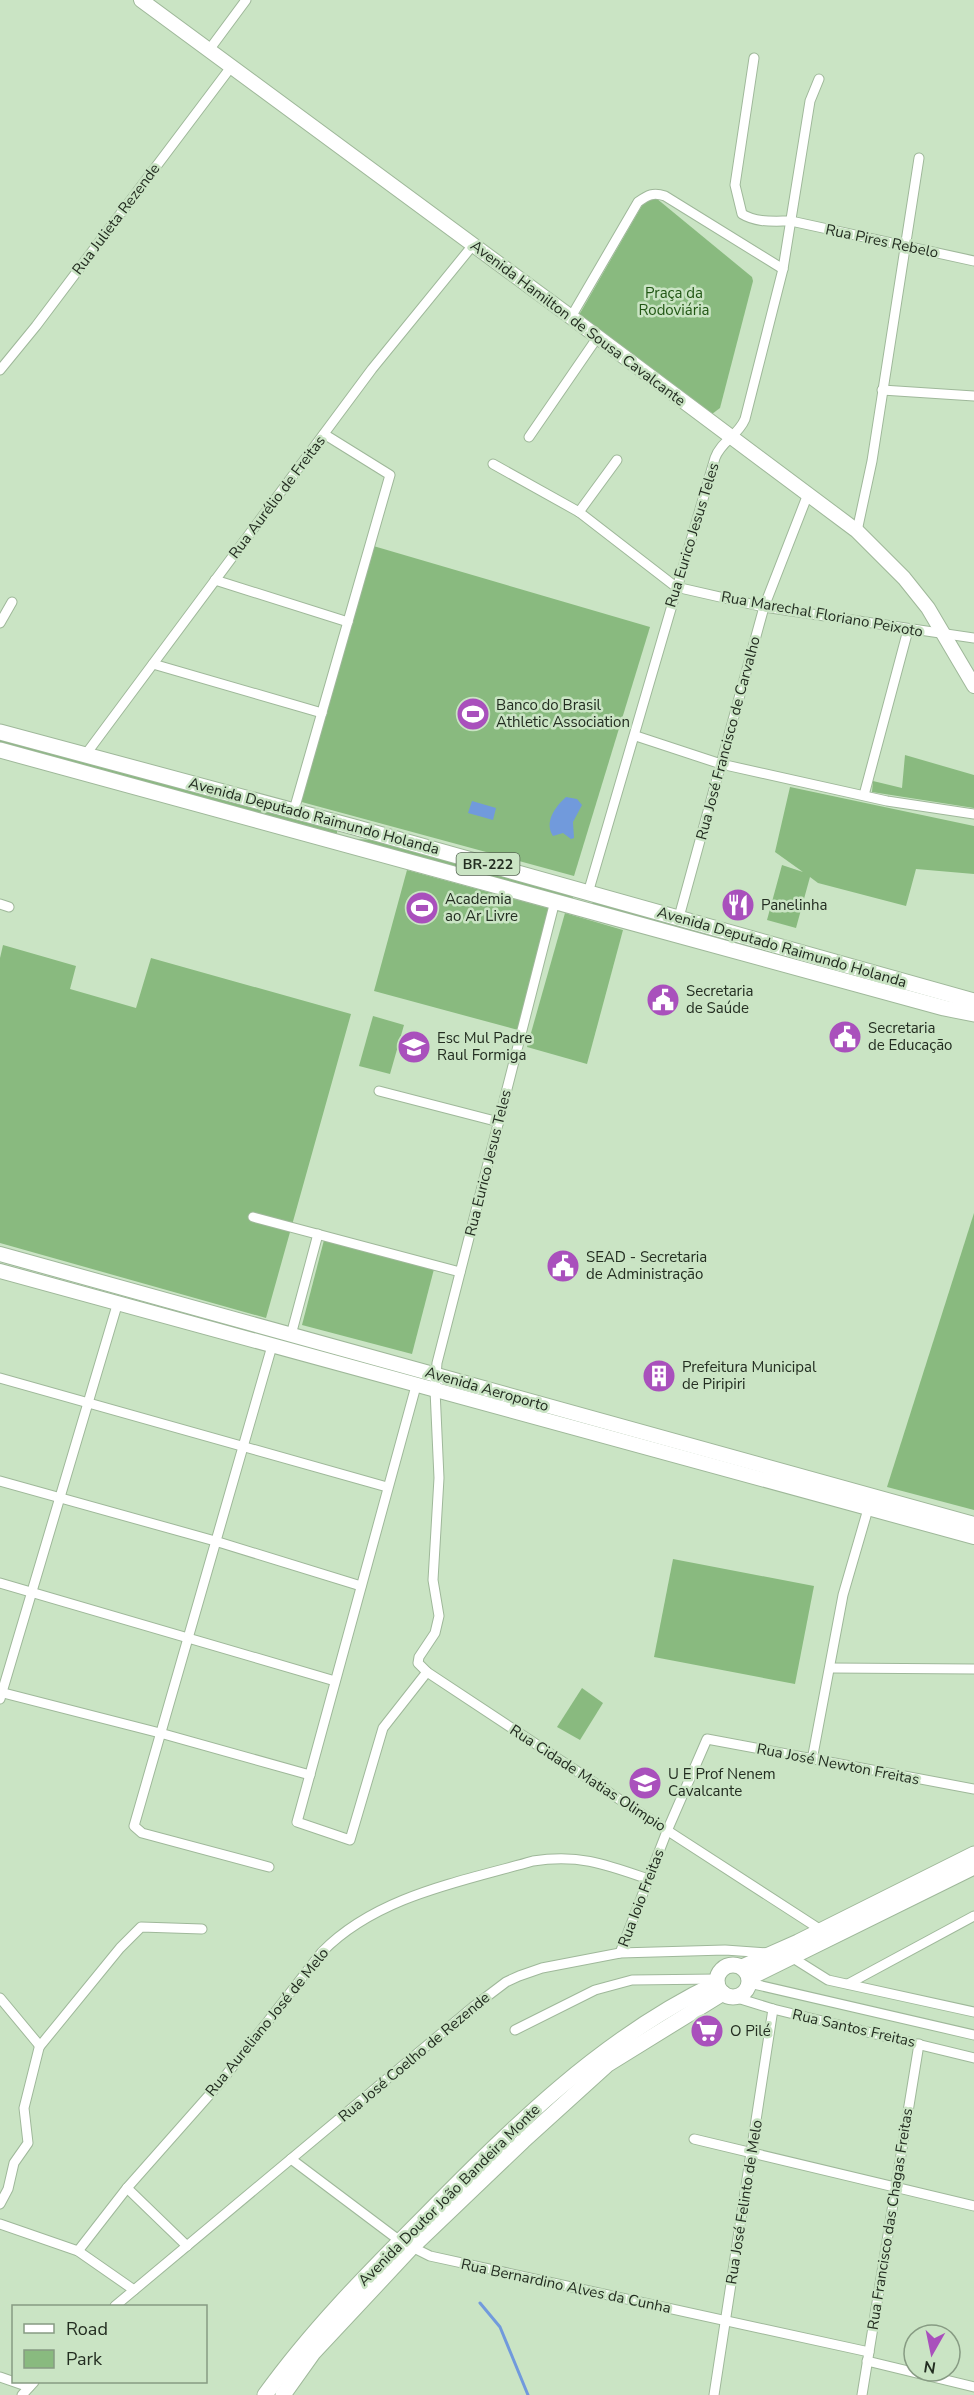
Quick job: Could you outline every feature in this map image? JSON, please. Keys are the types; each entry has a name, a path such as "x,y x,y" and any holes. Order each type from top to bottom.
{"main road":[{"name":"Avenida Deputado Raimundo Holanda","path":"0,732 294,810 974,1001"},
{"name":"Avenida Deputado Raimundo Holanda","path":"0,750 944,1008 974,1014"},
{"path":"346,844 354,827"},
{"path":"747,1976 733,1964 724,1967 723,1988 742,1994 747,1976 772,1954 974,1854"},
{"path":"747,1976 793,1958 974,1867"},
{"name":"Avenida Doutor João Bandeira Monte","path":"265,2395 294,2355 406,2244 608,2064 723,1988"},
{"name":"Avenida Doutor João Bandeira Monte","path":"283,2395 313,2353 406,2244"}],"street":[{"name":"Avenida Hamilton de Sousa Cavalcante","path":"141,0 857,531 904,578 928,608 974,686"},
{"path":"209,50 246,0"},
{"name":"Rua Pires Rebelo","path":"754,58 735,185 742,214 751,219 790,221 974,261"},
{"name":"Rua Julieta Rezende","path":"0,370 36,326 231,67"},
{"name":"Rua Eurico Jesus Teles","path":"588,893 636,736 676,587 719,448 733,438 745,419 783,269 810,101 819,79"},
{"path":"857,531 872,461 919,158"},
{"path":"571,317 638,202 649,194 656,193 665,196 783,269"},
{"name":"Rua Aurélio de Freitas","path":"86,754 372,369 472,244"},
{"path":"529,437 597,338"},
{"path":"882,390 974,396"},
{"path":"294,810 390,474 324,434"},
{"path":"579,512 617,460"},
{"name":"Rua Marechal Floriano Peixoto","path":"493,464 579,512 676,587 764,607 974,638"},
{"name":"Rua José Francisco de Carvalho","path":"679,917 764,607 808,494"},
{"path":"216,580 348,622"},
{"path":"0,623 12,603"},
{"path":"864,795 908,630"},
{"path":"153,664 322,713"},
{"path":"636,736 721,764 887,801 974,814"},
{"name":"Rua Eurico Jesus Teles","path":"418,1663 420,1655 435,1633 439,1616 433,1580 439,1478 435,1374 555,901"},
{"path":"379,1091 499,1122"},
{"path":"254,1217 460,1272"},
{"path":"291,1335 318,1234"},
{"name":"Avenida Aeroporto","path":"0,1254 974,1524"},
{"name":"Avenida Aeroporto","path":"0,1271 974,1537"},
{"path":"118,1302 1,1694 160,1732 310,1775"},
{"path":"269,1867 142,1833 135,1829 135,1819 272,1346"},
{"path":"0,1378 387,1487"},
{"path":"416,1386 297,1822 350,1840 383,1728 427,1672"},
{"path":"0,1481 215,1541 361,1586"},
{"path":"812,1760 843,1595 868,1509"},
{"path":"0,1583 335,1681"},
{"name":"Rua Cidade Matias Olimpio","path":"418,1663 427,1672 821,1930"},
{"path":"831,1668 974,1669"},
{"name":"Rua José Newton Freitas","path":"704,1743 707,1739 712,1739 812,1760 974,1789"},
{"name":"Rua Ioio Freitas","path":"620,1953 704,1743"},
{"name":"Rua Aureliano José de Melo","path":"78,2251 127,2188 219,2084 322,1952 334,1939 360,1921 406,1898 533,1861 586,1859 648,1879"},
{"path":"848,1984 974,1916"},
{"path":"0,2204 8,2189 14,2163 28,2143 24,2109 34,2060 40,2045 120,1948 141,1927 202,1929"},
{"name":"Rua José Coelho de Rezende","path":"117,2305 472,2007 506,1982 542,1968 620,1953 725,1950 772,1954"},
{"path":"793,1958 821,1977 974,2012"},
{"path":"747,1976 974,2035"},
{"path":"515,2030 595,1990 632,1980 723,1988"},
{"name":"Rua Santos Freitas","path":"723,1988 773,2009 974,2058"},
{"path":"0,1998 40,2045"},
{"name":"Rua José Felinto de Melo","path":"714,2395 773,2009"},
{"name":"Rua Francisco das Chagas Freitas","path":"862,2395 919,2044"},
{"path":"694,2139 974,2206"},
{"name":"Rua Bernardino Alves da Cunha","path":"291,2159 406,2244 430,2256 725,2319 974,2387"},
{"path":"127,2188 187,2246"},
{"path":"0,2224 78,2251 134,2290"},
{"path":"22,2395 32,2384"}],"green space":[{"name":"Praça da Rodoviária","path":"656,198 752,277 753,281 720,408 712,414 579,315 644,202"},
{"name":"Banco do Brasil Athletic Association","path":"370,545 650,627 574,876 298,801"},
{"path":"0,739 337,830 337,834 320,833 0,747"},
{"path":"905,755 974,775 974,808 872,792 873,781 902,788"},
{"path":"790,787 974,826 974,874 916,869 906,906 818,883 810,877 796,928 767,920 782,865 803,872 775,852"},
{"path":"355,839 374,840 572,894 573,898 570,901 355,842"},
{"path":"407,870 551,909 518,1030 374,991"},
{"path":"595,901 969,1003 968,1009 594,908 592,903"},
{"path":"565,913 623,930 587,1064 527,1047"},
{"path":"3,945 76,966 70,989 136,1008 151,958 351,1014 266,1318 0,1243 0,958"},
{"path":"373,1016 404,1025 390,1074 359,1066"},
{"path":"974,1213 974,1510 887,1487"},
{"path":"324,1240 434,1269 412,1354 302,1325"},
{"path":"673,1559 814,1586 795,1684 654,1657"},
{"path":"582,1688 603,1703 580,1740 557,1727"}],"water":[{"path":"566,797 577,799 582,805 573,822 574,838 571,839 563,833 553,836 550,825 552,815"},
{"path":"472,801 496,808 493,820 468,813"}],"waterway":[{"path":"480,2303 500,2327 528,2395"}],"place":[{"name":"Banco do Brasil Athletic Association","path":"473,714"},
{"name":"Panelinha","path":"738,905"},
{"name":"Academia ao Ar Livre","path":"422,908"},
{"name":"Secretaria de Saúde","path":"663,1000"},
{"name":"Secretaria de Educação","path":"845,1037"},
{"name":"Esc Mul Padre Raul Formiga","path":"414,1047"},
{"name":"SEAD - Secretaria de Administração","path":"563,1266"},
{"name":"Prefeitura Municipal de Piripiri","path":"659,1376"},
{"name":"U E Prof Nenem Cavalcante","path":"645,1783"},
{"name":"O Pilé","path":"707,2031"}]}
